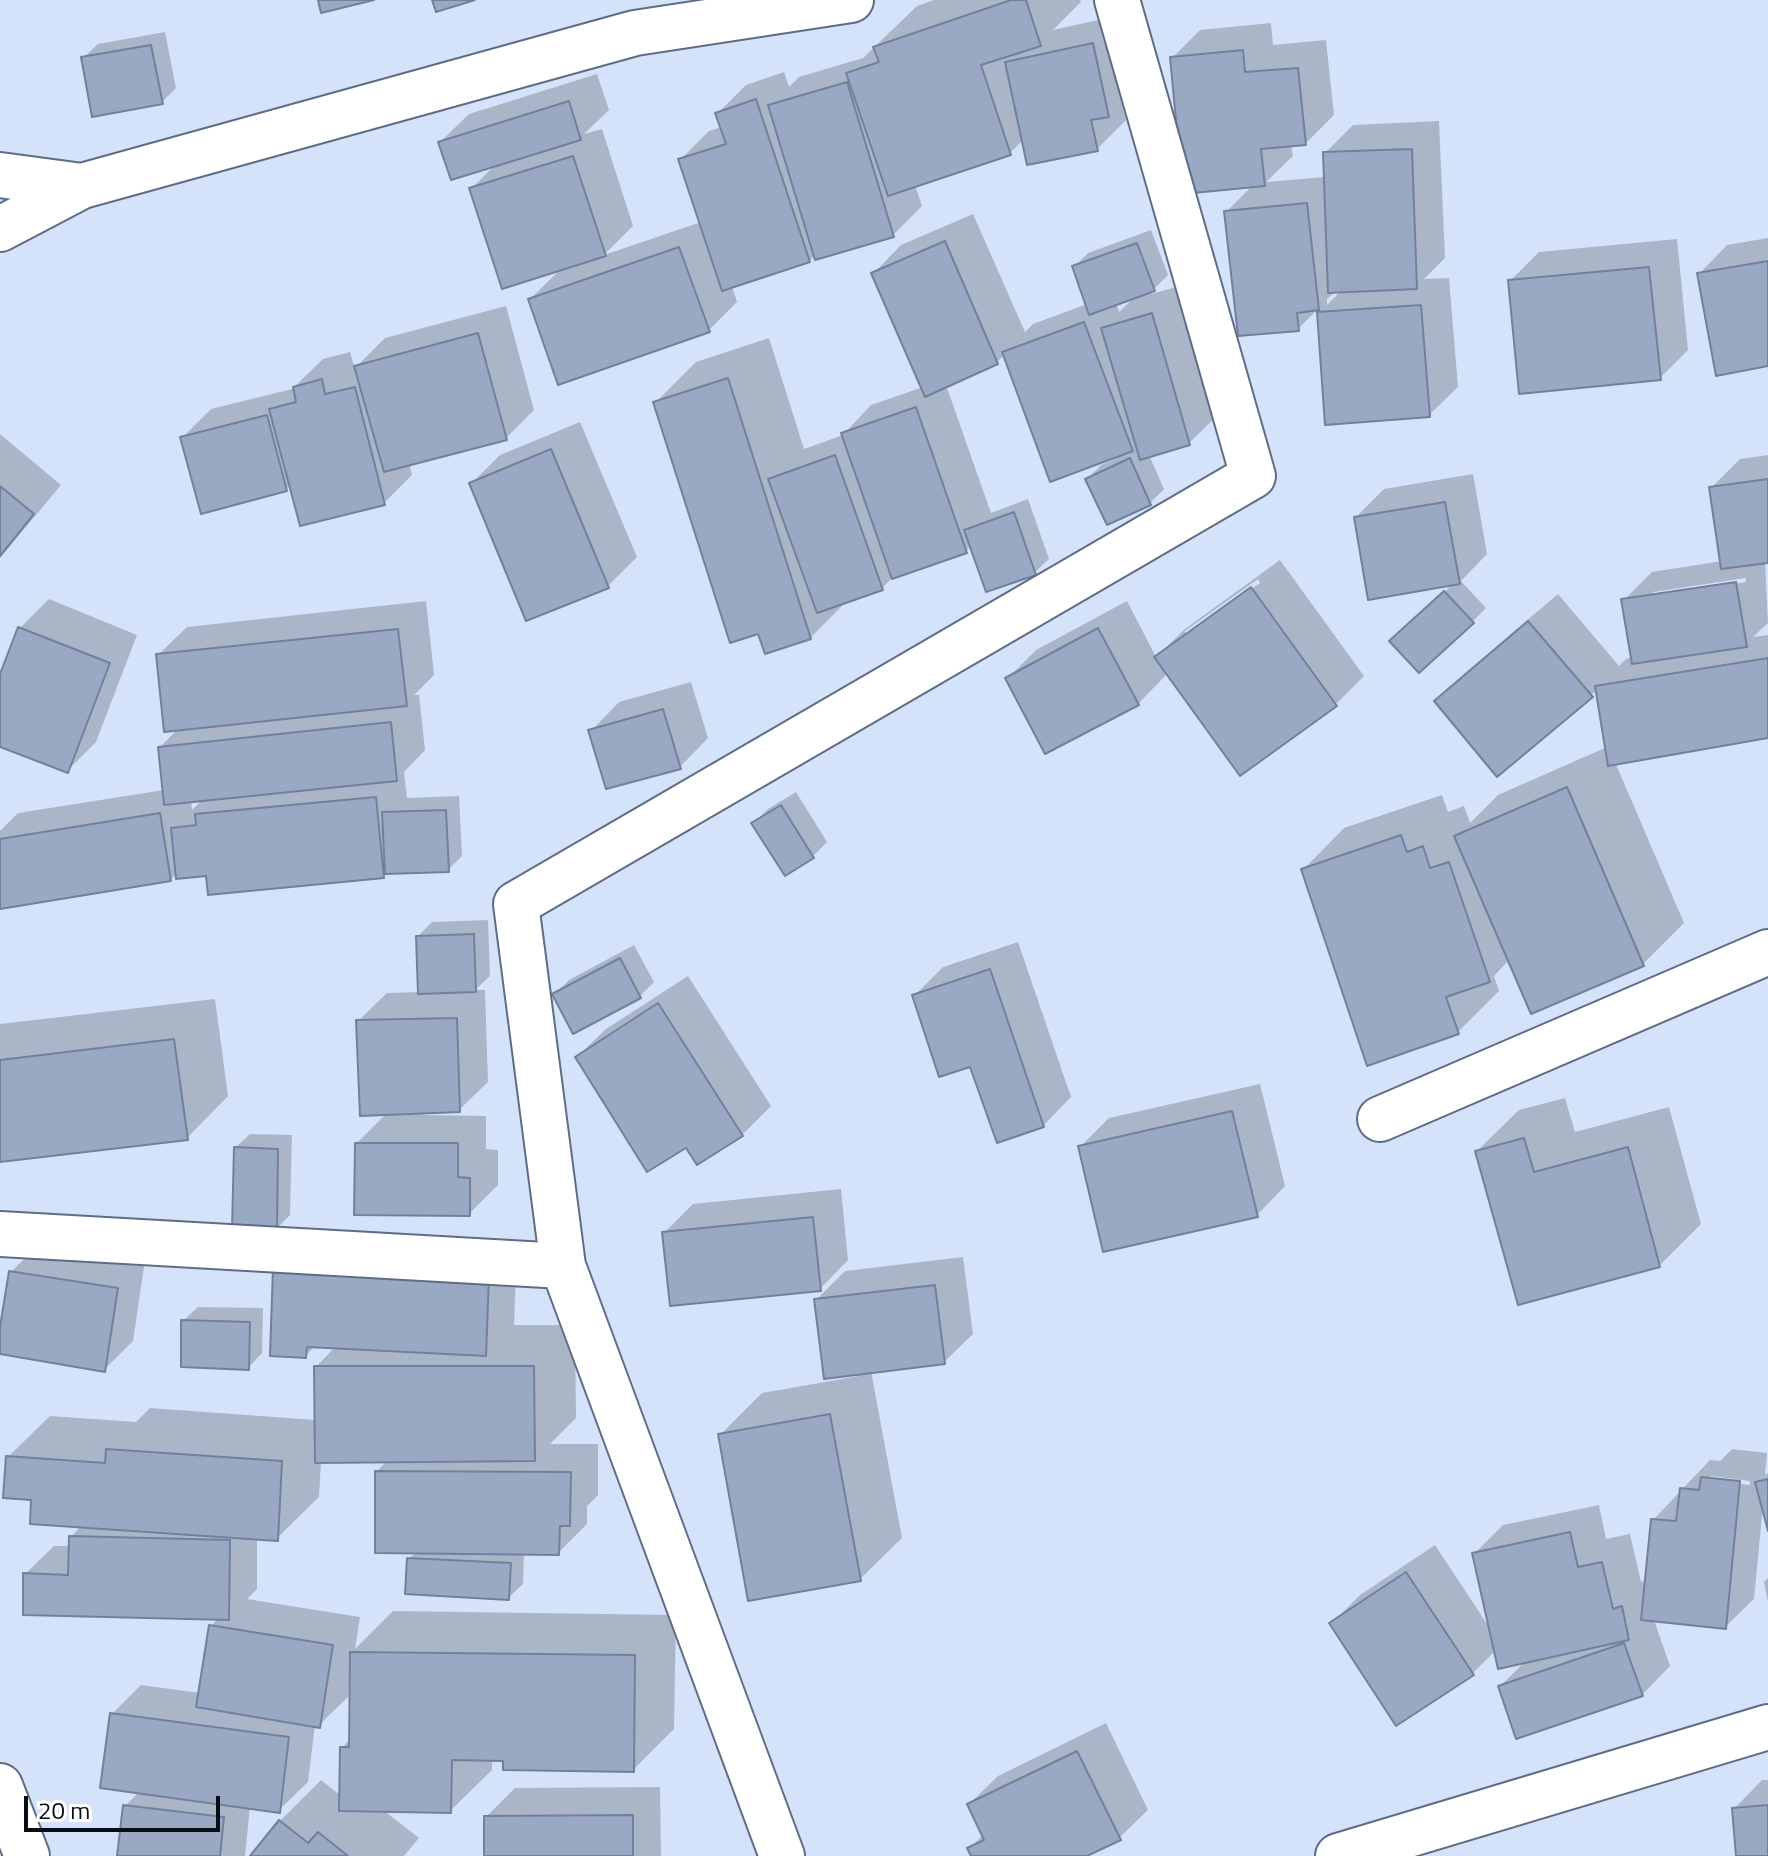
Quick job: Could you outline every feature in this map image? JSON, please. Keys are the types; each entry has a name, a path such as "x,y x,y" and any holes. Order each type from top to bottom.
{"street":[{"path":"0,229 82,186 630,17 851,0"},
{"path":"782,1856 563,1266 516,904 1253,476 1117,0"},
{"path":"0,175 82,186"},
{"path":"1380,1119 1768,952"},
{"path":"0,1234 563,1266"},
{"path":"1338,1856 1768,1727"},
{"path":"0,1786 27,1856"}],"building":[{"path":"318,0 374,0 321,13"},
{"path":"432,0 475,0 436,12"},
{"path":"1011,0 1026,0 1041,46 981,65 1011,155 888,196 846,73 879,62 873,47"},
{"path":"1093,43 1109,117 1091,120 1098,151 1027,165 1005,62"},
{"path":"151,45 163,104 92,117 81,57"},
{"path":"1243,50 1245,72 1298,68 1306,145 1261,149 1265,186 1183,194 1170,57"},
{"path":"847,82 894,237 815,260 768,105"},
{"path":"756,99 810,262 722,291 678,159 726,144 715,113"},
{"path":"569,101 581,140 451,180 438,142"},
{"path":"1412,149 1417,289 1328,293 1323,152"},
{"path":"573,156 606,256 502,289 469,188"},
{"path":"1307,203 1319,310 1297,313 1299,331 1238,336 1224,211"},
{"path":"945,241 998,364 925,397 871,273"},
{"path":"1137,243 1155,291 1089,315 1072,266"},
{"path":"679,247 710,332 558,385 528,299"},
{"path":"1768,261 1768,366 1716,376 1697,273"},
{"path":"1649,267 1661,380 1519,394 1508,280"},
{"path":"1421,305 1430,417 1325,425 1317,312"},
{"path":"1152,313 1190,445 1140,460 1101,328"},
{"path":"1084,322 1133,451 1050,482 1002,352"},
{"path":"478,333 507,440 384,472 354,366"},
{"path":"728,378 811,639 765,654 758,634 730,643 653,402"},
{"path":"322,379 325,394 355,387 385,505 300,526 269,409 296,402 293,387"},
{"path":"916,407 967,553 892,579 841,433"},
{"path":"267,415 287,491 201,514 180,437"},
{"path":"551,449 609,588 526,621 469,483"},
{"path":"835,455 883,590 817,613 768,479"},
{"path":"1130,458 1151,505 1107,525 1085,479"},
{"path":"1768,479 1768,563 1721,569 1709,487"},
{"path":"0,486 34,514 0,556"},
{"path":"1445,502 1460,584 1368,600 1354,517"},
{"path":"1014,512 1036,575 986,592 964,530"},
{"path":"1736,582 1747,647 1632,664 1621,599"},
{"path":"1251,587 1337,706 1240,776 1154,657"},
{"path":"1444,591 1474,623 1419,673 1389,641"},
{"path":"1528,621 1593,697 1497,777 1434,701"},
{"path":"18,627 110,663 68,773 0,747 0,674"},
{"path":"1098,628 1139,705 1045,754 1005,678"},
{"path":"398,629 407,706 164,732 156,654"},
{"path":"1768,658 1768,738 1608,766 1595,686"},
{"path":"663,709 681,769 606,789 588,730"},
{"path":"391,722 397,781 164,805 158,747"},
{"path":"1567,787 1644,966 1531,1014 1454,836"},
{"path":"376,797 384,878 208,895 206,876 176,879 171,828 196,825 195,814"},
{"path":"781,805 814,858 785,876 751,823"},
{"path":"446,810 449,872 385,874 382,812"},
{"path":"160,813 171,881 0,909 0,839"},
{"path":"1401,835 1407,852 1423,846 1430,868 1449,862 1490,982 1446,997 1459,1034 1367,1066 1301,869"},
{"path":"474,934 476,992 418,994 416,936"},
{"path":"620,958 641,998 573,1034 552,994"},
{"path":"990,969 1044,1127 997,1143 970,1067 939,1077 912,995"},
{"path":"658,1003 743,1136 697,1165 686,1148 647,1172 575,1057"},
{"path":"457,1018 460,1112 360,1116 356,1020"},
{"path":"174,1039 188,1140 0,1162 0,1060"},
{"path":"1232,1111 1258,1217 1103,1252 1078,1146"},
{"path":"1524,1138 1534,1172 1628,1147 1660,1267 1518,1305 1475,1151"},
{"path":"355,1143 458,1143 458,1177 470,1178 470,1216 354,1215"},
{"path":"234,1147 278,1149 277,1231 232,1230"},
{"path":"813,1217 821,1291 670,1306 662,1232"},
{"path":"273,1267 489,1276 486,1356 307,1347 306,1358 270,1356"},
{"path":"9,1271 118,1288 105,1372 0,1354 0,1327"},
{"path":"935,1285 945,1364 824,1379 814,1299"},
{"path":"181,1320 250,1322 249,1370 181,1367"},
{"path":"314,1366 534,1366 535,1461 315,1463"},
{"path":"830,1414 861,1581 748,1601 718,1434"},
{"path":"106,1449 282,1461 278,1541 30,1524 31,1500 3,1498 6,1456 105,1463"},
{"path":"375,1471 571,1472 570,1526 560,1526 559,1555 375,1553"},
{"path":"1701,1477 1740,1481 1726,1629 1641,1620 1651,1519 1676,1521 1680,1488 1699,1490"},
{"path":"1768,1479 1768,1531 1755,1482"},
{"path":"1570,1532 1578,1567 1602,1562 1613,1609 1622,1606 1629,1640 1498,1669 1472,1553"},
{"path":"69,1536 230,1540 229,1620 23,1615 23,1573 68,1575"},
{"path":"407,1558 511,1563 509,1600 405,1594"},
{"path":"1406,1572 1474,1675 1396,1726 1329,1623"},
{"path":"209,1625 333,1645 320,1728 196,1707"},
{"path":"1624,1643 1643,1696 1516,1739 1498,1686"},
{"path":"350,1652 635,1655 634,1772 503,1770 503,1761 452,1760 451,1813 339,1811 340,1747 349,1747"},
{"path":"110,1713 289,1737 280,1813 100,1788"},
{"path":"1077,1751 1121,1840 1087,1856 971,1856 967,1848 984,1840 967,1804"},
{"path":"123,1805 224,1817 220,1856 117,1856"},
{"path":"1768,1805 1768,1856 1736,1856 1732,1808"},
{"path":"633,1815 633,1856 484,1856 484,1816"},
{"path":"279,1820 308,1843 318,1832 348,1856 250,1856"}]}
